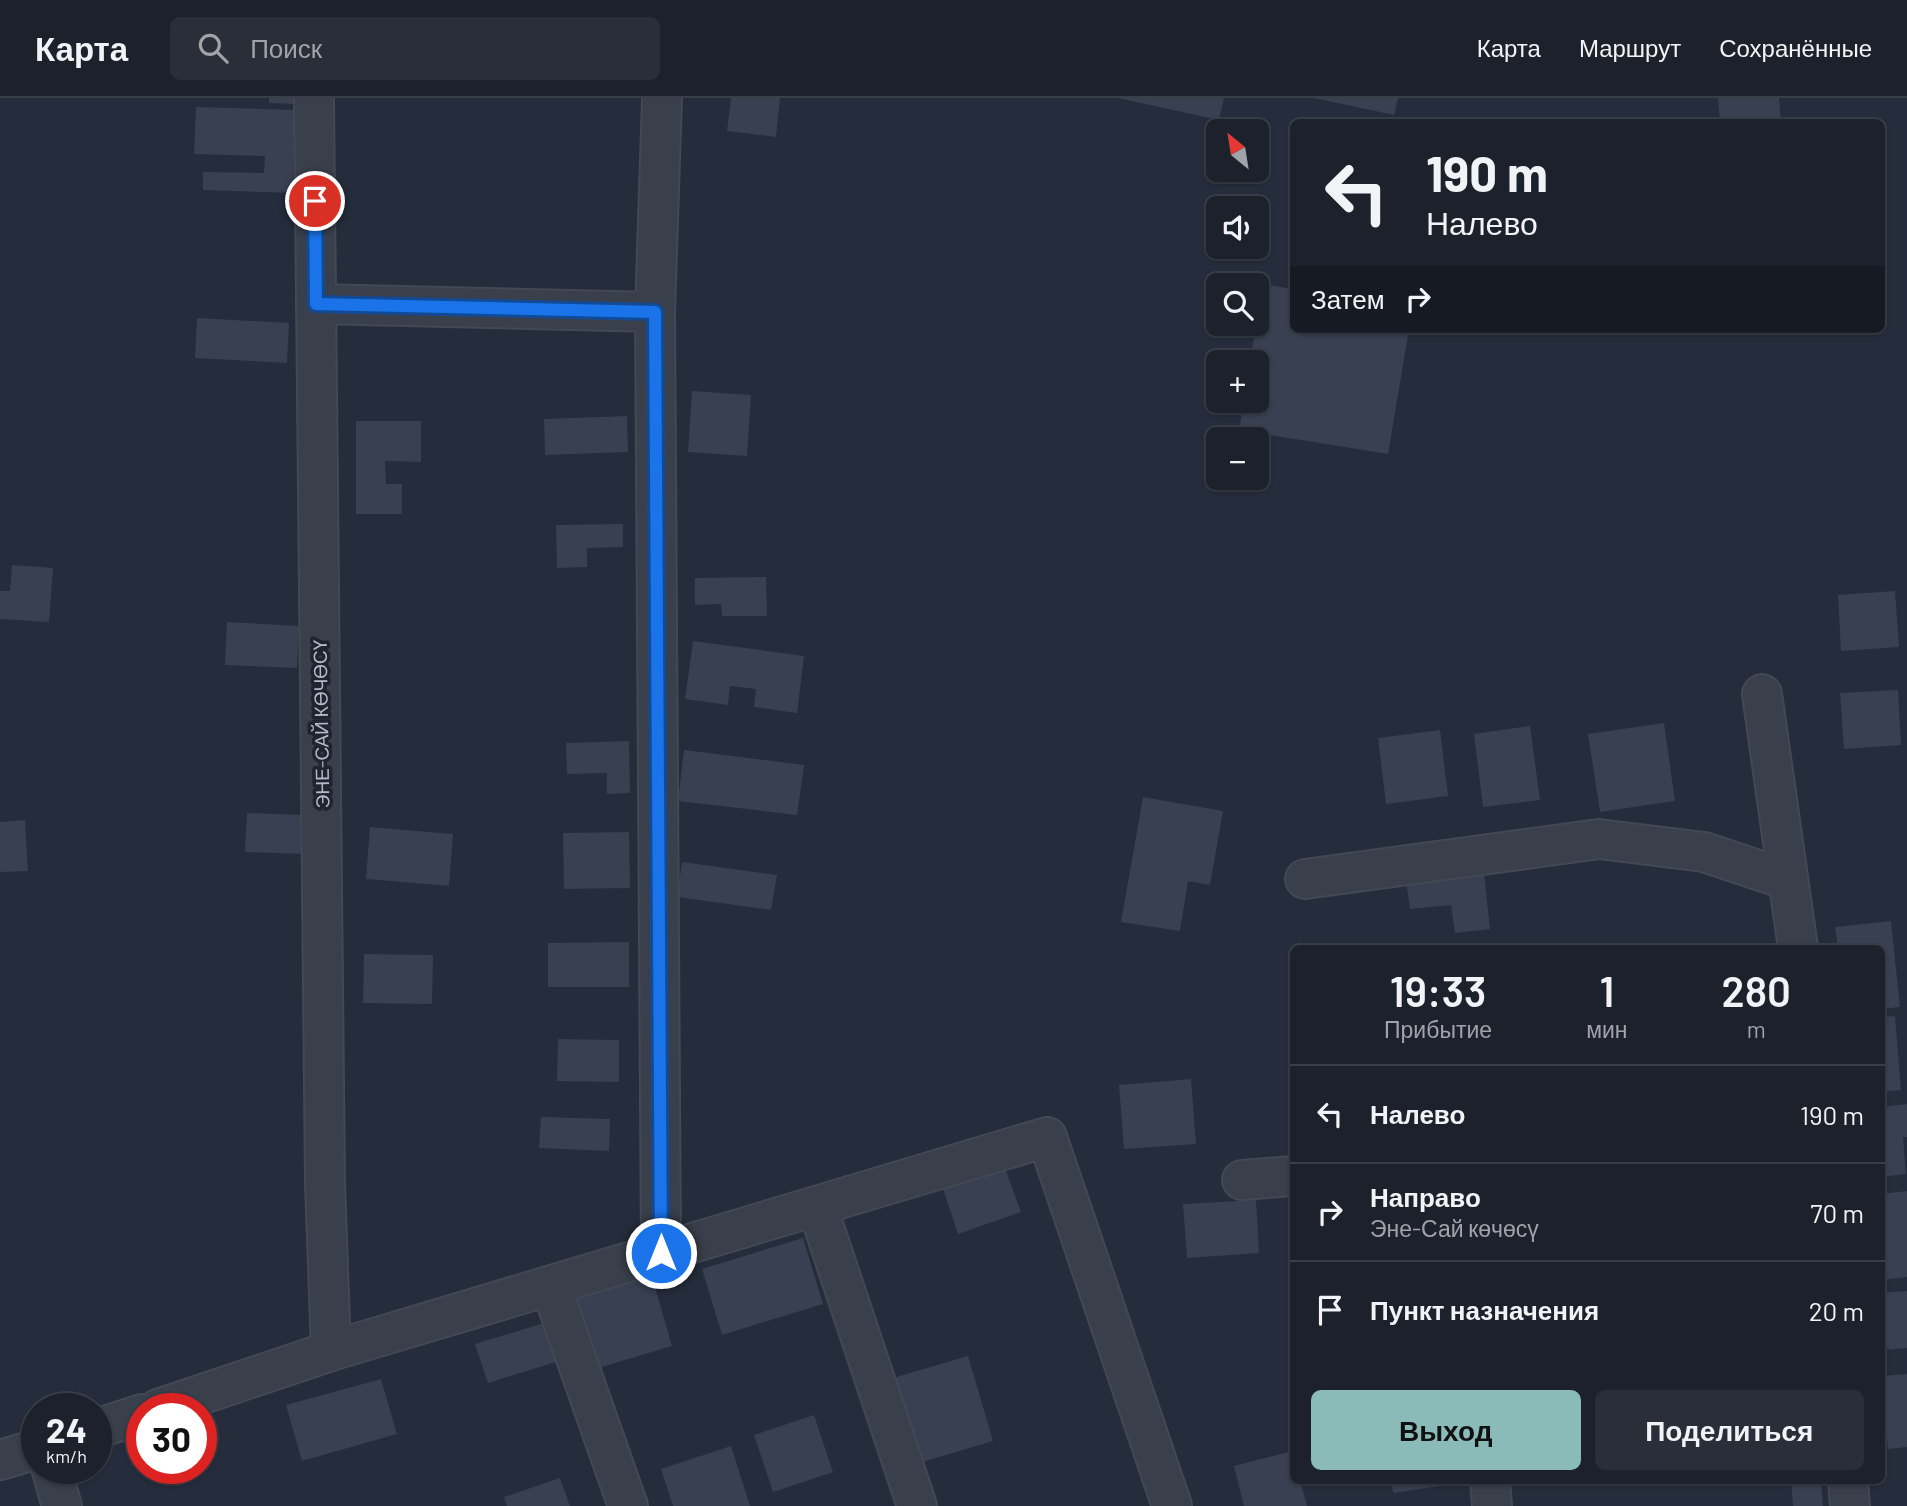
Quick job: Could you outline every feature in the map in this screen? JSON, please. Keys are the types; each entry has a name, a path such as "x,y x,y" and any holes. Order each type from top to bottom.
{"street":[{"name":"ЭНЕ-САЙ КӨЧӨСҮ","path":"314,98 326,1184 331,1351"},
{"path":"661,1253 655,312 662,98"},
{"path":"316,304 655,312"},
{"path":"1762,694 1797,945"},
{"path":"1305,879 1599,839 1703,852 1788,880"},
{"path":"206,1393 331,1351 1047,1137 1172,1506"},
{"path":"1242,1180 1290,1176"},
{"path":"817,1206 916,1506"},
{"path":"551,1287 628,1506"},
{"path":"0,1460 21,1454"},
{"path":"56,1484 62,1506"},
{"path":"1490,1484 1492,1506"},
{"path":"1848,1484 1850,1506"}],"building":[{"path":"269,98 294,98 294,104 269,103"},
{"path":"731,98 780,98 776,137 727,131"},
{"path":"1118,98 1224,98 1219,119"},
{"path":"1314,98 1398,98 1394,115"},
{"path":"1718,98 1779,98 1781,119 1720,119"},
{"path":"196,107 295,110 293,193 203,190 203,172 264,173 265,156 194,154"},
{"path":"1269,285 1290,288 1290,333 1408,333 1388,454 1269,435 1269,427 1240,427 1242,413 1269,413 1269,350 1252,350 1254,336 1269,336"},
{"path":"197,318 289,323 287,363 195,358"},
{"path":"692,391 751,395 747,456 688,452"},
{"path":"627,416 628,452 545,455 544,419"},
{"path":"356,421 421,421 421,462 385,461 386,484 402,484 402,514 356,514"},
{"path":"623,524 623,547 587,548 587,567 557,568 556,525"},
{"path":"12,565 53,568 49,622 0,619 0,591 10,591"},
{"path":"766,577 767,616 722,616 721,604 695,605 695,578"},
{"path":"1895,591 1899,647 1841,651 1838,595"},
{"path":"227,622 299,626 297,668 225,665"},
{"path":"693,641 804,656 797,713 754,707 756,689 730,686 728,705 685,699"},
{"path":"1898,690 1901,745 1844,749 1840,693"},
{"path":"1664,723 1675,801 1600,812 1588,734"},
{"path":"1530,726 1540,800 1483,807 1474,734"},
{"path":"1440,730 1448,796 1386,804 1378,738"},
{"path":"629,741 630,793 607,794 607,773 567,774 566,743"},
{"path":"684,750 804,765 797,815 678,801"},
{"path":"1143,797 1223,811 1210,885 1188,881 1180,931 1121,922"},
{"path":"247,813 304,815 303,854 245,852"},
{"path":"25,820 28,871 0,872 0,822"},
{"path":"370,827 453,834 449,886 366,879"},
{"path":"629,832 630,888 564,889 563,833"},
{"path":"682,862 777,875 771,910 677,897"},
{"path":"1484,872 1490,929 1455,933 1451,905 1410,909 1406,880"},
{"path":"1891,921 1900,1007 1885,1009 1885,945 1838,945 1835,927"},
{"path":"629,942 629,987 548,987 548,943"},
{"path":"364,954 433,955 432,1004 363,1003"},
{"path":"1895,1016 1901,1090 1885,1092 1885,1017"},
{"path":"558,1039 619,1040 619,1082 557,1081"},
{"path":"1191,1079 1196,1144 1124,1149 1119,1085"},
{"path":"1907,1104 1907,1137 1903,1137 1906,1174 1885,1177 1885,1107"},
{"path":"541,1117 610,1119 609,1151 539,1148"},
{"path":"1005,1168 1021,1212 958,1234 943,1189"},
{"path":"1907,1191 1907,1277 1885,1280 1885,1194"},
{"path":"1256,1200 1259,1253 1187,1258 1183,1204"},
{"path":"803,1238 823,1304 722,1335 702,1269"},
{"path":"651,1273 672,1346 595,1369 573,1296"},
{"path":"1907,1291 1907,1348 1885,1350 1885,1293"},
{"path":"544,1323 556,1362 488,1383 475,1344"},
{"path":"968,1356 993,1441 919,1463 893,1378"},
{"path":"1907,1374 1907,1447 1888,1449 1885,1376"},
{"path":"381,1379 397,1434 302,1461 286,1405"},
{"path":"814,1415 833,1472 773,1492 754,1435"},
{"path":"731,1446 750,1506 673,1506 661,1469"},
{"path":"1290,1452 1290,1484 1301,1484 1307,1506 1244,1506 1234,1466"},
{"path":"560,1478 570,1506 507,1506 504,1497"},
{"path":"1392,1484 1454,1484 1393,1493"},
{"path":"1791,1484 1821,1484 1823,1506 1793,1506"}],"route":[{"path":"315,201 316,304 655,312 661,1253"}]}
